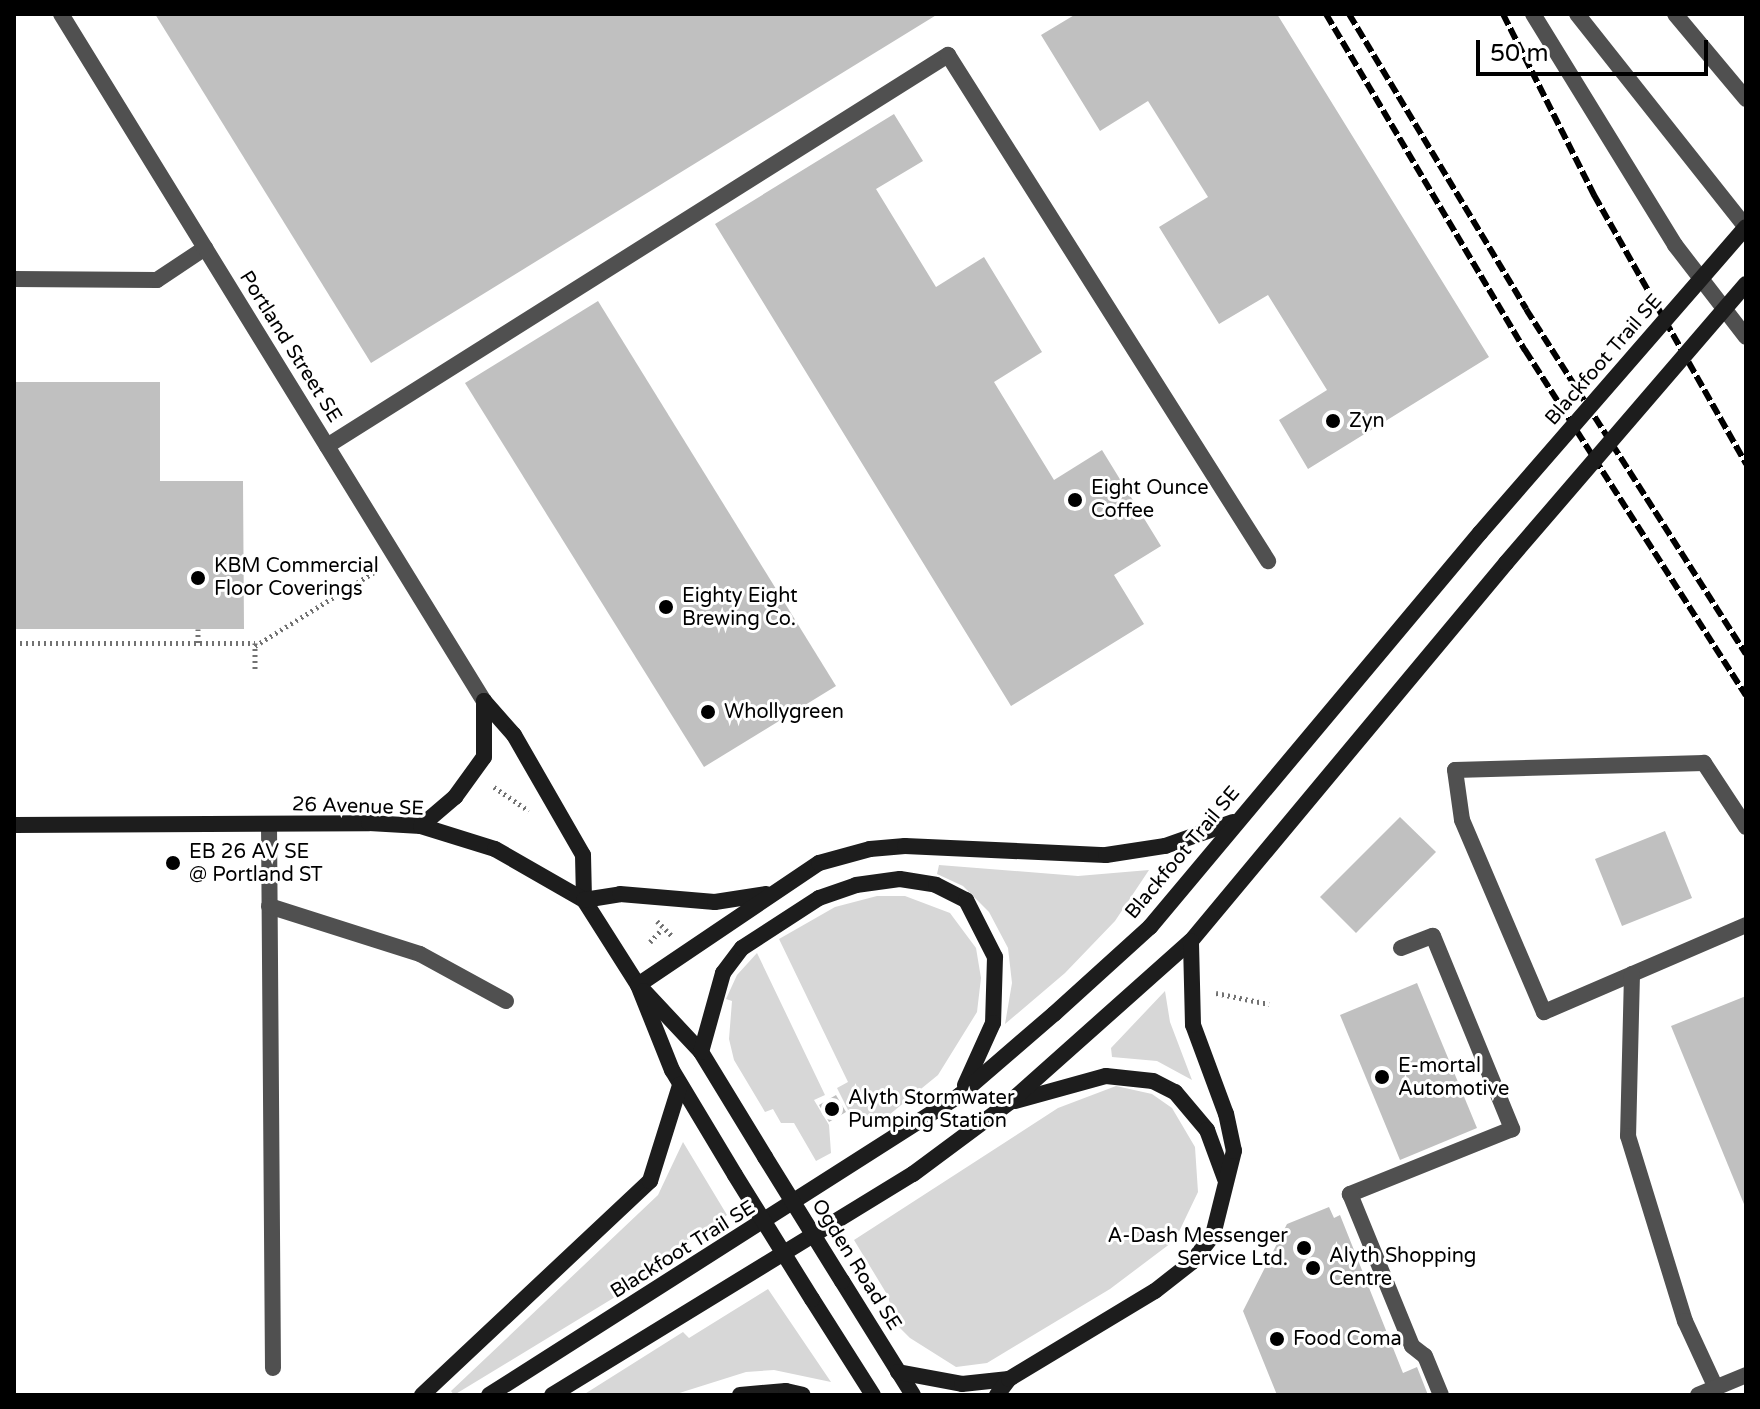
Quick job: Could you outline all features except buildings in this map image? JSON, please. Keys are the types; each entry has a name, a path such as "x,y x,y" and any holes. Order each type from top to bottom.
{"main road":[{"name":"Blackfoot Trail SE","path":"489,1395 960,1095 1150,927 1234,822 1480,533 1746,227"},
{"path":"552,1395 913,1174 1010,1102 1191,941 1506,563 1746,284"},
{"path":"421,826 455,797 484,757 484,701"},
{"path":"484,701 514,735 583,855 584,900 620,894 715,902 767,894"},
{"path":"638,985 767,894 819,863 870,849 1106,855 1165,846 1234,822"},
{"name":"26 Avenue SE","path":"14,825 421,826 495,849 584,900 638,985 680,1085 873,1395"},
{"path":"701,1052 723,973 763,931 819,898 856,885 900,879 924,883 966,900 995,957 993,1023 960,1095"},
{"path":"997,1395 1009,1379 1155,1291 1192,1262 1213,1235 1227,1190 1234,1151 1226,1114 1193,1025 1191,941"},
{"name":"26 Avenue SE","path":"638,985 701,1052 765,1157"},
{"path":"1010,1102 1106,1076 1153,1081 1175,1092 1207,1130 1227,1190"},
{"path":"422,1395 650,1181 661,1160 680,1085"},
{"name":"Ogden Road SE","path":"765,1157 913,1395"},
{"path":"898,1372 962,1384 1009,1379"},
{"path":"740,1395 786,1391 803,1395"}],"street":[{"name":"Portland Street SE","path":"61,14 484,701"},
{"path":"1533,14 1675,245 1746,337"},
{"path":"1577,14 1746,227"},
{"path":"1675,14 1746,99"},
{"path":"327,446 948,55 1268,561"},
{"path":"14,279 157,280 205,248"},
{"path":"1746,827 1704,763 1455,770 1462,820 1544,1012 1746,925"},
{"path":"269,824 273,1368"},
{"path":"269,906 420,954 506,1001"},
{"path":"1401,948 1433,936 1512,1129 1350,1194 1412,1346 1425,1356 1441,1395"},
{"path":"1632,974 1628,1136 1685,1321 1716,1388"},
{"path":"1698,1395 1746,1375"}],"path":[{"path":"14,643 198,643 255,647 376,571"},
{"path":"198,629 198,643"},
{"path":"255,647 255,671"},
{"path":"494,787 531,813"},
{"path":"654,917 662,929 673,936"},
{"path":"650,942 662,929"},
{"path":"1211,992 1269,1004"}],"shaded area":[{"path":"939,865 1078,876 1149,870 1115,921 1065,973 1005,1024 1012,983 1008,948 989,912 963,886 937,874"},
{"path":"877,896 905,896 950,913 976,948 981,978 977,1012 938,1075 873,1128 851,1116 837,1088 848,1082 779,939 835,907"},
{"path":"757,953 825,1095 814,1100 829,1125 831,1153 816,1161 794,1123 781,1123 773,1109 765,1112 734,1060 729,1039 732,1001 726,999 737,975"},
{"path":"1165,991 1170,1022 1192,1080 1157,1061 1112,1057 1111,1048"},
{"path":"1116,1086 1152,1094 1172,1108 1195,1147 1198,1192 1175,1240 1110,1289 987,1363 956,1367 910,1338 895,1323 888,1296 854,1240 1058,1108"},
{"path":"683,1142 727,1215 646,1267 648,1277 454,1395 451,1391 658,1195"},
{"path":"768,1289 831,1382 774,1370 746,1372 673,1395 583,1395 683,1332 689,1338"}],"railway":[{"path":"1326,14 1525,350 1746,695"},
{"path":"1349,14 1526,309 1746,654"},
{"path":"1503,14 1594,195 1746,464"}],"place":[{"name":"Zyn","path":"1333,421"},
{"name":"Eight Ounce Coffee","path":"1075,500"},
{"name":"KBM Commercial Floor Coverings","path":"198,578"},
{"name":"Eighty Eight Brewing Co.","path":"666,607"},
{"name":"Whollygreen","path":"708,712"},
{"name":"EB 26 AV SE @ Portland ST","path":"173,863"},
{"name":"E-mortal Automotive","path":"1382,1077"},
{"name":"Alyth Stormwater Pumping Station","path":"832,1109"},
{"name":"A-Dash Messenger Service Ltd.","path":"1304,1248"},
{"name":"Alyth Shopping Centre","path":"1313,1268"},
{"name":"Food Coma","path":"1277,1339"}]}
